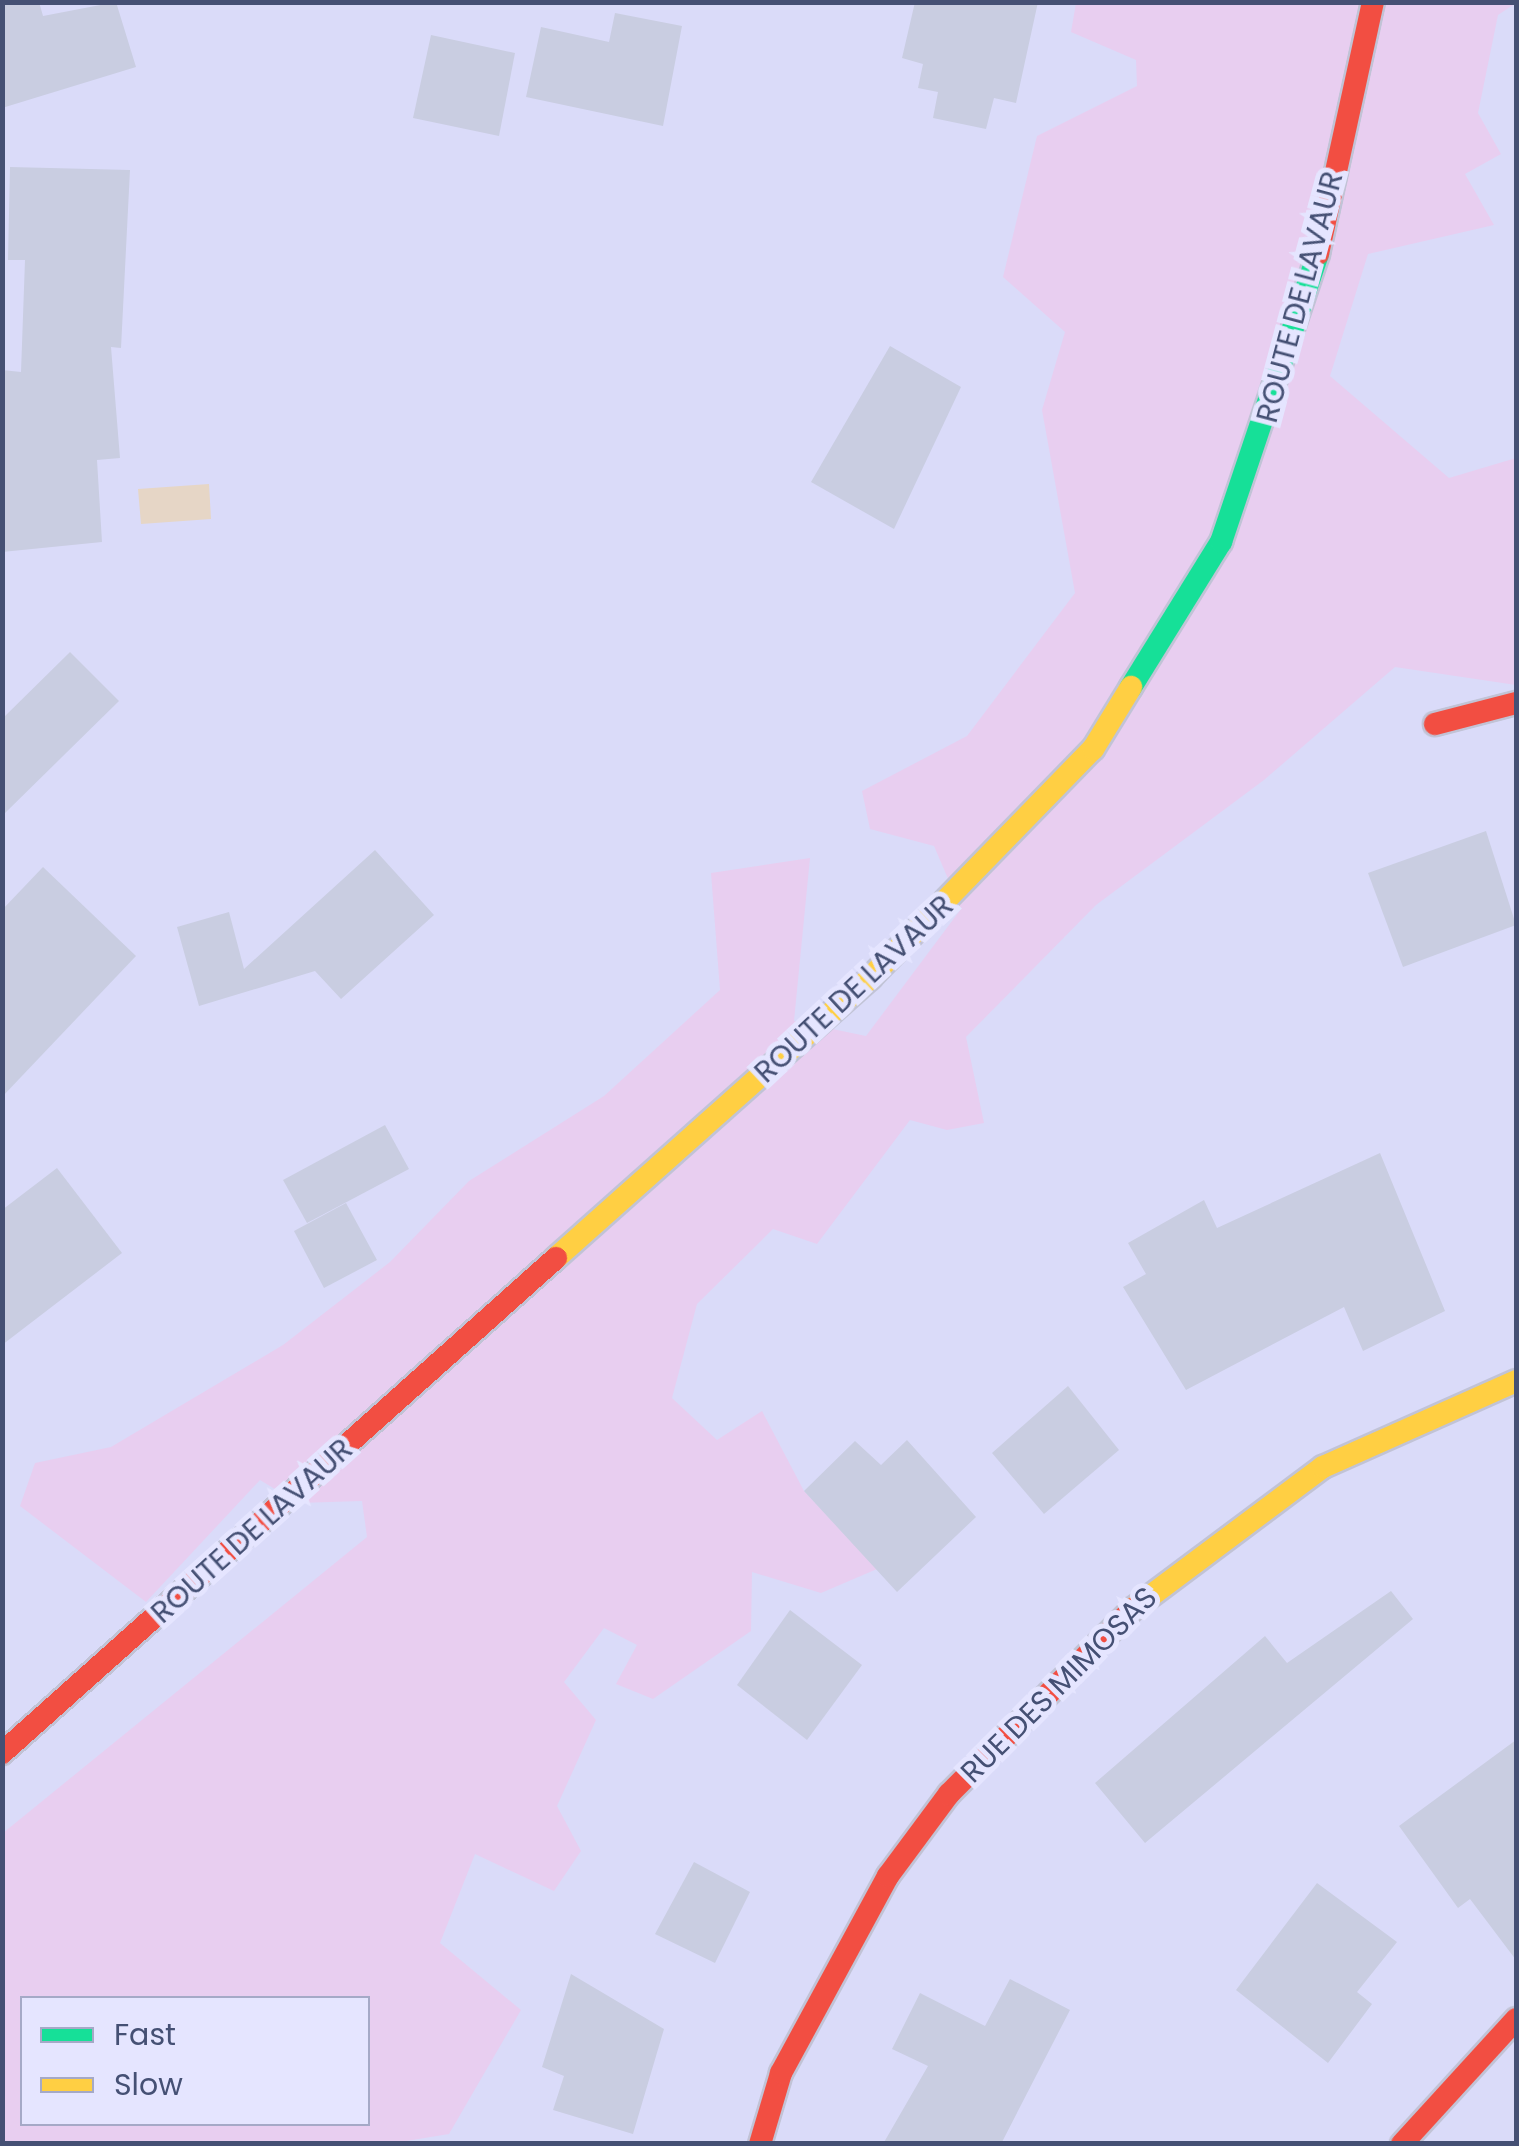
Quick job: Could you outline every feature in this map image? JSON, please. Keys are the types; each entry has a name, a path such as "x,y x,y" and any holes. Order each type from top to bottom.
{"main road":[{"name":"ROUTE DE LAVAUR","path":"2,1753 870,978 1093,748 1222,542 1264,431 1310,284 1373,2"},
{"path":"1435,724 1516,703"},
{"name":"RUE DES MIMOSAS","path":"760,2144 780,2073 888,1876 948,1794 1041,1696 1148,1594 1323,1466 1516,1381"},
{"path":"1402,2144 1516,2020"}],"shaded area":[{"path":"3,3 1516,3 1516,2143 3,2144"},
{"path":"1076,3 1516,3 1498,15 1478,113 1501,154 1465,174 1494,225 1368,254 1330,376 1449,478 1516,458 1516,685 1395,667 1264,780 1096,905 966,1037 984,1123 947,1130 910,1120 817,1244 773,1229 697,1304 672,1398 717,1440 762,1411 804,1491 877,1569 821,1593 752,1572 751,1631 653,1699 616,1684 637,1645 604,1628 564,1682 596,1720 557,1806 581,1851 554,1891 475,1854 440,1943 521,2010 449,2134 388,2144 3,2144 3,1833 367,1537 362,1501 298,1503 260,1480 146,1602 20,1506 35,1463 111,1447 283,1345 390,1262 469,1181 604,1096 720,990 711,873 810,858 794,1021 866,1036 961,909 934,846 870,829 862,791 967,736 1075,593 1042,410 1065,332 1003,277 1037,136 1137,86 1136,60 1071,32"},
{"path":"209,484 211,519 141,524 138,489"}],"building":[{"path":"2,2 39,2 43,16 116,2 136,67 2,108"},
{"path":"915,2 1038,2 1016,103 994,98 986,129 933,118 938,92 918,88 923,64 902,58"},
{"path":"615,13 682,26 663,126 526,97 541,27 609,42"},
{"path":"431,35 515,53 499,136 413,118"},
{"path":"10,167 130,170 121,348 111,347 120,458 97,460 102,542 2,552 2,370 21,372 25,260 8,260"},
{"path":"890,346 961,387 894,529 811,482"},
{"path":"70,652 119,701 2,816 2,719"},
{"path":"1486,831 1516,925 1403,967 1368,873"},
{"path":"375,850 434,915 341,999 315,971 199,1006 177,927 229,912 244,969"},
{"path":"43,867 136,956 2,1097 2,910"},
{"path":"385,1125 409,1169 307,1223 283,1180"},
{"path":"1380,1153 1445,1311 1363,1351 1344,1307 1186,1390 1123,1287 1146,1274 1128,1243 1204,1200 1217,1228"},
{"path":"57,1168 122,1253 2,1345 2,1210"},
{"path":"346,1203 377,1260 324,1288 294,1231"},
{"path":"1068,1386 1119,1450 1044,1514 992,1453"},
{"path":"907,1440 976,1517 897,1592 804,1491 855,1441 881,1465"},
{"path":"1391,1591 1413,1619 1145,1843 1095,1783 1265,1636 1287,1663"},
{"path":"790,1610 862,1665 807,1740 737,1685"},
{"path":"1516,1740 1516,1960 1470,1899 1458,1908 1399,1826"},
{"path":"694,1862 750,1892 715,1963 655,1934"},
{"path":"1317,1883 1397,1942 1357,1992 1372,2004 1328,2063 1236,1990"},
{"path":"571,1974 664,2029 633,2134 553,2110 564,2076 542,2067"},
{"path":"1010,1979 1070,2010 1001,2144 883,2144 928,2066 892,2049 920,1993 985,2026"}],"traffic: fast":[{"path":"1131,687 1221,542 1318,254"}],"traffic: slow":[{"path":"556,1258 870,978 1093,749 1131,687"},
{"path":"1133,1609 1323,1467 1516,1381"}],"traffic: jam":[{"path":"1318,254 1373,2"},
{"path":"1435,724 1516,703"},
{"path":"2,1753 556,1258"},
{"path":"760,2144 781,2073 888,1876 949,1794 1133,1609"},
{"path":"1402,2144 1516,2019"}]}
